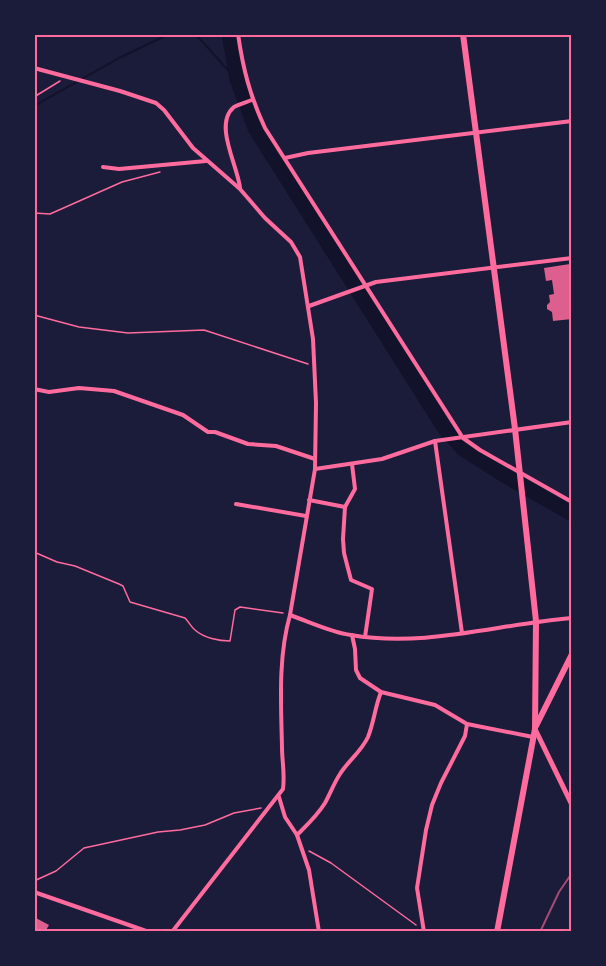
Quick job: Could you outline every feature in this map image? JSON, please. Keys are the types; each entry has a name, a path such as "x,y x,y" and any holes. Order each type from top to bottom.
{"main road":[{"path":"463,34 515,429 536,621 535,729 572,805"},
{"path":"497,932 535,729 572,654"}],"street":[{"path":"238,34 243,69 252,100 265,128 461,438 572,502"},
{"path":"34,68 139,96 156,103 193,148 240,189 265,218 291,242 300,257 309,306 315,366 315,469 290,614 284,634 282,751 285,772 283,789 172,932"},
{"path":"240,189 226,138 226,118 234,107 252,100"},
{"path":"285,158 309,153 572,121"},
{"path":"103,168 119,169 207,161"},
{"path":"309,306 363,286 572,258"},
{"path":"34,389 49,392 79,388 114,391 183,415 208,432 215,432 248,444 276,446 315,459"},
{"path":"315,469 382,459 435,441 572,422"},
{"path":"435,441 462,633"},
{"path":"352,464 355,489 345,507 344,553 348,575 351,579 372,589 365,637"},
{"path":"309,500 345,507"},
{"path":"236,504 306,516"},
{"path":"290,614 333,631 352,635 411,639 572,618"},
{"path":"352,635 356,670 360,678 381,692 435,705 467,724 533,737"},
{"path":"297,835 324,805 341,773 367,739 381,692"},
{"path":"424,930 417,888 426,831 432,805 465,736 467,724"},
{"path":"279,796 285,817 297,835 309,870 319,932"},
{"path":"34,892 149,932"}],"path":[{"path":"34,97 69,76"},
{"path":"34,213 51,214 122,182 164,171"},
{"path":"34,315 79,327 128,333 204,330 315,366"},
{"path":"34,552 119,584 123,586 130,602 185,618 192,624 194,630 213,639 230,641 235,610 240,607 290,614"},
{"path":"34,881 56,871 84,848 158,832 205,825 234,813 270,806"},
{"path":"303,851 309,851 331,863 424,930"},
{"path":"369,932 372,930 401,932"}],"building":[{"path":"570,264 572,319 553,321 552,312 547,309 550,302 549,295 554,294 552,280 546,281 544,268"},
{"path":"34,917 49,925 45,932 34,932"}],"waterway":[{"path":"34,106 119,58 169,34"},
{"path":"195,34 237,79"},
{"path":"229,34 237,79 255,128 445,429 463,449 572,514"}],"railway":[{"path":"540,932 559,892 572,873"}]}
